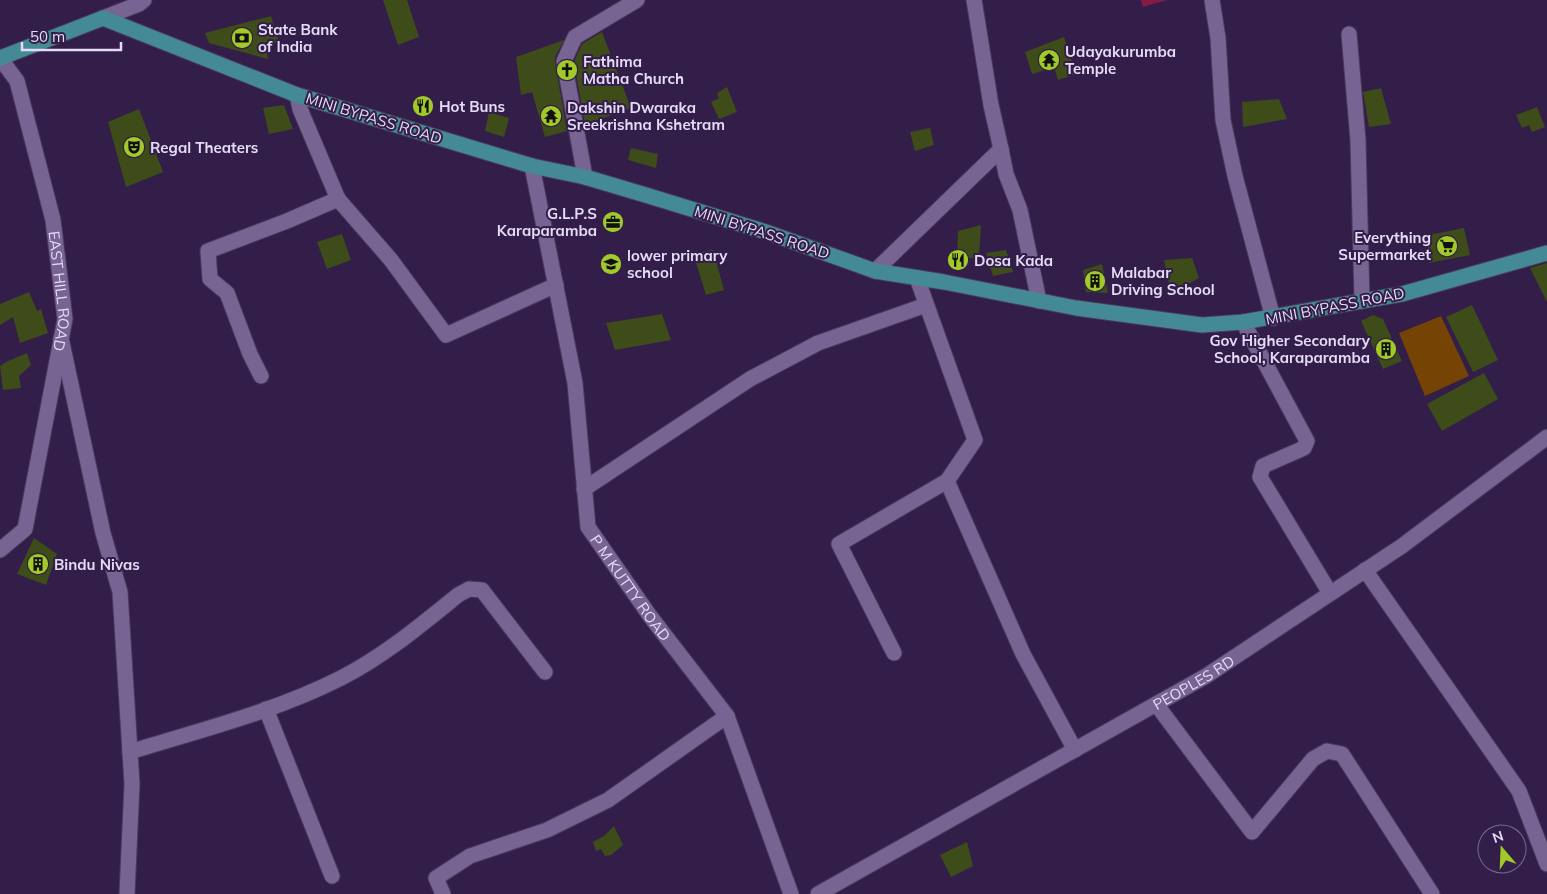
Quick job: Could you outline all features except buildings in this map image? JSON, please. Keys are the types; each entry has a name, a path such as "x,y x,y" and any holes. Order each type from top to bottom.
{"main road":[{"path":"0,58 103,18"},
{"name":"MINI BYPASS ROAD","path":"103,18 297,95 532,166 585,177 770,233 875,271 1076,308 1202,325 1243,322 1402,294 1547,253"}],"street":[{"path":"103,18 139,4 144,0"},
{"path":"585,177 564,61 575,37 637,0"},
{"path":"974,0 1000,149 1006,174 1020,210 1039,301"},
{"path":"1212,0 1218,38 1223,120 1235,176 1273,318"},
{"path":"1349,34 1358,140 1362,301"},
{"name":"EAST HILL ROAD","path":"0,58 17,81 53,220 65,319 25,529 0,550"},
{"path":"297,95 300,109 338,199 391,260 446,335 556,285"},
{"path":"875,271 1000,149"},
{"name":"P M KUTTY ROAD","path":"532,166 575,383 588,527 650,616 728,716 791,894"},
{"path":"261,376 250,354 227,294 210,279 208,251 338,199"},
{"path":"894,653 839,544 947,481 975,440 917,278"},
{"path":"584,489 750,380 818,343 926,305"},
{"path":"1243,322 1307,441 1304,448 1263,466 1260,478 1330,593"},
{"path":"61,337 103,533 120,592 132,784 127,894"},
{"name":"PEOPLES RD","path":"818,894 1206,676 1402,546 1547,437"},
{"path":"947,481 1024,654 1075,750"},
{"path":"1365,570 1519,791 1547,864"},
{"path":"130,752 266,709 348,673 401,641 458,595 469,589 482,590 545,672"},
{"path":"1156,704 1252,832 1313,760 1327,751 1342,754 1426,892"},
{"path":"266,709 332,876"},
{"path":"443,894 436,878 470,856 547,830 608,800 728,716"}],"shaded area":[{"path":"1141,0 1167,0 1143,7"},
{"path":"1441,316 1469,376 1425,396 1399,333"}],"place":[{"name":"State Bank of India","path":"242,38"},
{"name":"Udayakurumba Temple","path":"1049,60"},
{"name":"Fathima Matha Church","path":"567,70"},
{"name":"Hot Buns","path":"423,106"},
{"name":"Dakshin Dwaraka Sreekrishna Kshetram","path":"551,116"},
{"name":"Regal Theaters","path":"134,147"},
{"name":"G.L.P.S Karaparamba","path":"613,222"},
{"name":"Everything Supermarket","path":"1447,246"},
{"name":"Dosa Kada","path":"958,260"},
{"name":"lower primary school","path":"611,264"},
{"name":"Malabar Driving School","path":"1095,281"},
{"name":"Gov Higher Secondary School, Karaparamba","path":"1386,349"},
{"name":"Bindu Nivas","path":"38,564"}]}
